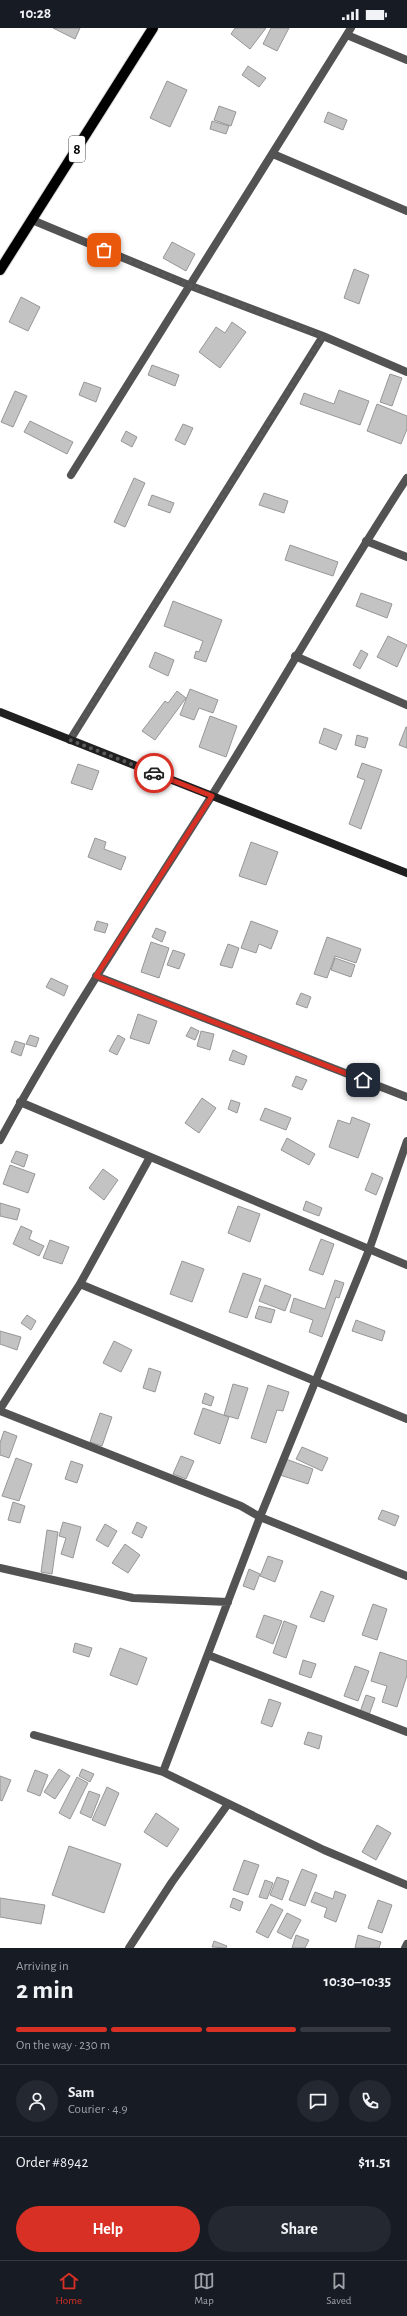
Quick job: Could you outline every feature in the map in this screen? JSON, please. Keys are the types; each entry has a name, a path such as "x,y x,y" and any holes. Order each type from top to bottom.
{"main road":[{"name":"8","path":"0,270 152,28"}],"street":[{"path":"71,475 349,32 407,60"},
{"path":"273,154 407,212"},
{"path":"32,220 191,286 323,336 407,372"},
{"path":"70,740 323,336"},
{"path":"0,1140 20,1102 96,976 212,796 295,656 407,478"},
{"path":"366,541 407,557"},
{"path":"295,656 407,705"},
{"path":"0,712 407,873"},
{"path":"96,976 407,1097"},
{"path":"20,1102 407,1265"},
{"path":"163,1772 260,1518 369,1250 407,1141"},
{"path":"150,1157 80,1284 0,1410 241,1506 260,1518 407,1576"},
{"path":"80,1284 407,1419"},
{"path":"0,1568 133,1598 228,1602"},
{"path":"208,1655 407,1732"},
{"path":"34,1735 163,1772 324,1850 407,1885"},
{"path":"130,1948 172,1882 228,1804"},
{"path":"405,1948 407,1944"}],"building":[{"path":"53,28 80,28 75,39"},
{"path":"235,28 266,28 250,49 231,34"},
{"path":"271,28 289,28 277,51 263,44"},
{"path":"248,66 266,78 259,87 242,75"},
{"path":"167,81 187,90 170,127 150,118"},
{"path":"219,106 236,112 231,126 214,120"},
{"path":"328,112 347,120 343,130 324,122"},
{"path":"212,121 229,126 226,134 210,129"},
{"path":"172,242 195,254 186,271 163,258"},
{"path":"354,269 369,275 359,304 344,298"},
{"path":"21,297 40,307 28,331 9,322"},
{"path":"232,322 246,332 220,368 199,352 216,327 225,333"},
{"path":"152,365 179,375 175,386 148,375"},
{"path":"390,374 402,378 392,406 380,402"},
{"path":"84,382 101,388 96,402 79,395"},
{"path":"339,390 369,401 360,425 300,404 304,393 334,404"},
{"path":"15,391 27,396 13,427 1,422"},
{"path":"377,404 407,416 407,429 401,444 367,431"},
{"path":"30,421 73,442 67,454 24,432"},
{"path":"183,424 193,428 185,445 175,440"},
{"path":"126,431 137,437 132,447 121,441"},
{"path":"134,478 145,483 125,527 114,522"},
{"path":"264,493 288,501 284,513 259,505"},
{"path":"152,495 174,503 170,513 148,505"},
{"path":"290,545 338,562 333,576 285,560"},
{"path":"361,593 392,604 387,618 356,606"},
{"path":"173,601 222,620 206,662 194,658 196,651 199,652 203,641 164,626"},
{"path":"388,636 407,645 397,667 377,657"},
{"path":"361,650 368,654 360,669 353,665"},
{"path":"155,652 174,660 168,676 149,667"},
{"path":"190,689 218,700 213,713 199,708 194,720 180,715"},
{"path":"177,691 186,698 155,740 142,731 165,701 168,703"},
{"path":"210,716 237,726 226,757 199,747"},
{"path":"407,727 407,748 399,745"},
{"path":"324,728 342,735 336,750 319,743"},
{"path":"357,735 368,738 365,748 355,745"},
{"path":"362,763 382,770 361,829 349,824 365,780 357,777"},
{"path":"78,764 99,771 92,790 71,783"},
{"path":"95,838 106,842 104,849 126,857 121,870 88,857"},
{"path":"251,842 278,852 266,885 239,876"},
{"path":"97,921 108,924 105,933 94,930"},
{"path":"251,921 278,931 271,949 259,944 256,953 241,948"},
{"path":"156,928 166,932 162,942 152,937"},
{"path":"327,937 361,949 356,963 335,956 327,978 314,974"},
{"path":"151,942 169,948 159,978 141,972"},
{"path":"228,944 239,948 232,968 220,965"},
{"path":"173,950 185,954 179,969 167,965"},
{"path":"335,958 355,965 351,977 331,970"},
{"path":"51,978 68,986 64,996 46,987"},
{"path":"301,993 311,997 307,1008 296,1004"},
{"path":"138,1014 157,1021 149,1044 130,1038"},
{"path":"191,1027 199,1031 195,1040 186,1036"},
{"path":"201,1031 214,1034 210,1050 197,1046"},
{"path":"30,1035 39,1038 36,1047 26,1044"},
{"path":"118,1035 125,1039 117,1055 109,1051"},
{"path":"15,1041 25,1044 21,1056 11,1052"},
{"path":"233,1050 247,1056 244,1065 229,1060"},
{"path":"296,1076 307,1080 302,1090 292,1086"},
{"path":"202,1098 216,1108 199,1133 185,1123"},
{"path":"231,1100 240,1103 237,1113 228,1109"},
{"path":"265,1108 291,1118 286,1130 260,1120"},
{"path":"352,1117 370,1124 358,1158 329,1147 338,1120 350,1124"},
{"path":"287,1138 315,1154 309,1165 281,1150"},
{"path":"16,1151 28,1155 24,1167 11,1162"},
{"path":"10,1165 35,1174 28,1193 3,1184"},
{"path":"103,1169 118,1180 104,1200 89,1188"},
{"path":"372,1173 383,1178 376,1195 365,1190"},
{"path":"306,1201 322,1208 319,1216 303,1210"},
{"path":"0,1203 20,1209 17,1220 0,1216"},
{"path":"238,1206 260,1214 250,1242 228,1233"},
{"path":"21,1226 32,1231 29,1239 44,1246 39,1256 13,1244"},
{"path":"321,1239 334,1244 323,1275 309,1270"},
{"path":"50,1240 69,1247 62,1264 43,1258"},
{"path":"182,1261 204,1269 192,1302 170,1294"},
{"path":"243,1273 261,1279 247,1318 229,1312"},
{"path":"335,1280 344,1283 339,1298 336,1297 322,1337 309,1332 313,1320 290,1312 294,1298 325,1309"},
{"path":"265,1285 291,1295 285,1311 259,1301"},
{"path":"259,1306 275,1310 271,1323 255,1318"},
{"path":"27,1315 36,1321 31,1330 21,1323"},
{"path":"356,1320 385,1331 382,1341 352,1331"},
{"path":"0,1331 21,1337 17,1350 0,1344"},
{"path":"114,1341 132,1350 121,1372 103,1363"},
{"path":"149,1368 161,1372 155,1392 143,1388"},
{"path":"233,1384 248,1388 238,1419 224,1415"},
{"path":"268,1385 289,1392 283,1411 277,1410 266,1443 251,1438"},
{"path":"205,1393 214,1397 211,1406 202,1403"},
{"path":"203,1408 229,1417 220,1444 194,1434"},
{"path":"100,1413 112,1417 102,1446 90,1442"},
{"path":"4,1431 17,1436 9,1458 0,1455 0,1443"},
{"path":"302,1447 328,1458 322,1471 296,1459"},
{"path":"181,1456 194,1461 186,1479 173,1474"},
{"path":"16,1458 32,1464 19,1501 2,1496"},
{"path":"286,1459 313,1469 308,1484 280,1475"},
{"path":"71,1461 83,1465 77,1483 65,1479"},
{"path":"13,1502 25,1506 20,1523 8,1520"},
{"path":"382,1510 399,1516 395,1526 378,1519"},
{"path":"63,1522 81,1527 73,1558 61,1554 66,1538 59,1536"},
{"path":"137,1522 147,1527 142,1538 132,1533"},
{"path":"105,1524 117,1531 108,1547 96,1540"},
{"path":"47,1530 58,1532 52,1574 41,1572"},
{"path":"125,1544 140,1555 128,1573 112,1563"},
{"path":"268,1556 283,1561 275,1582 260,1576"},
{"path":"249,1569 260,1574 254,1590 243,1586"},
{"path":"321,1591 334,1596 324,1622 310,1617"},
{"path":"373,1604 387,1609 377,1640 362,1635"},
{"path":"264,1615 282,1621 273,1644 256,1637"},
{"path":"284,1621 297,1626 286,1658 273,1653"},
{"path":"75,1643 92,1648 89,1657 73,1652"},
{"path":"120,1648 147,1658 137,1685 110,1675"},
{"path":"380,1652 407,1661 407,1675 397,1707 382,1702 387,1686 371,1681"},
{"path":"303,1660 316,1664 311,1678 299,1674"},
{"path":"355,1666 369,1671 358,1701 344,1696"},
{"path":"366,1695 375,1698 369,1715 360,1712"},
{"path":"269,1699 281,1703 272,1727 261,1723"},
{"path":"308,1732 322,1736 319,1749 304,1744"},
{"path":"59,1769 70,1776 55,1799 44,1792"},
{"path":"82,1769 94,1774 90,1782 79,1776"},
{"path":"35,1770 48,1775 40,1796 27,1791"},
{"path":"0,1776 11,1780 2,1801 0,1800"},
{"path":"77,1777 88,1783 70,1819 59,1813"},
{"path":"107,1787 119,1793 105,1826 92,1820"},
{"path":"89,1791 100,1795 91,1818 80,1813"},
{"path":"156,1813 179,1829 167,1847 144,1832"},
{"path":"377,1825 391,1833 376,1860 362,1852"},
{"path":"69,1846 121,1864 104,1913 52,1895"},
{"path":"244,1860 259,1865 248,1895 233,1890"},
{"path":"302,1869 317,1875 305,1906 289,1900"},
{"path":"277,1877 289,1881 282,1900 270,1895"},
{"path":"265,1880 273,1883 267,1899 259,1897"},
{"path":"335,1891 346,1895 336,1922 324,1917 327,1908 311,1902 315,1892 333,1899"},
{"path":"0,1898 45,1905 41,1924 0,1917"},
{"path":"233,1898 243,1902 240,1911 230,1907"},
{"path":"378,1900 392,1905 382,1933 368,1928"},
{"path":"271,1904 283,1910 268,1938 256,1932"},
{"path":"287,1913 301,1920 291,1939 277,1932"},
{"path":"296,1935 309,1940 305,1948 292,1948"},
{"path":"358,1935 381,1942 379,1948 355,1948"},
{"path":"214,1941 227,1946 226,1948 212,1947"}],"way so far":[{"path":"104,250 191,286 323,336 70,740 154,773"}],"route":[{"path":"154,773 212,796 96,976 363,1080"}]}
